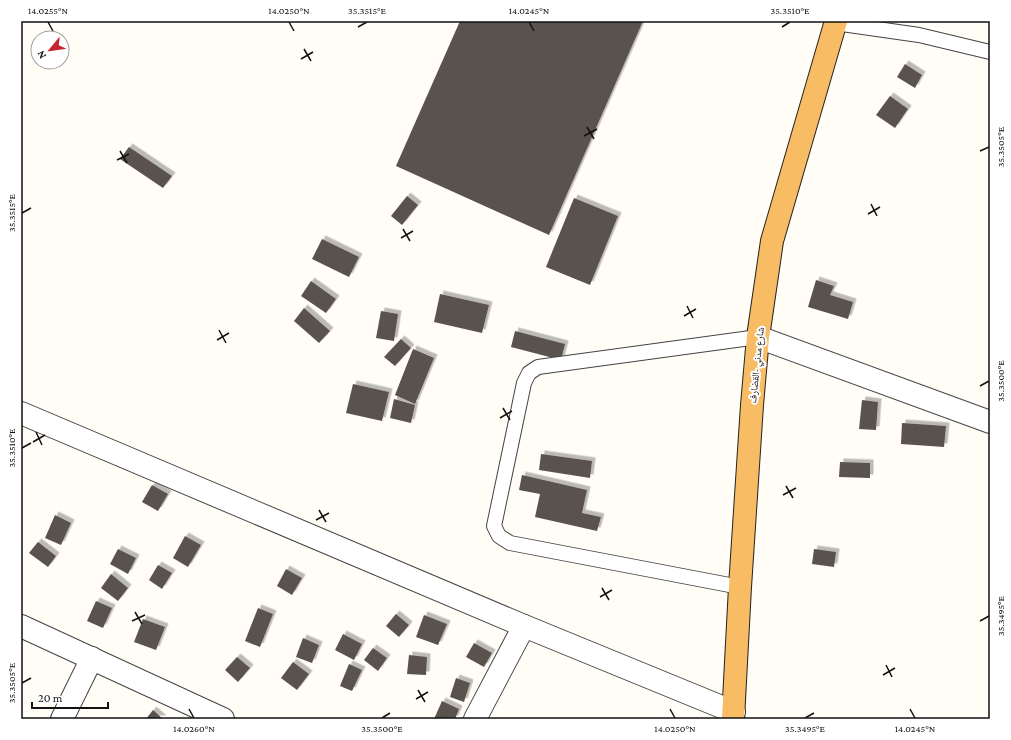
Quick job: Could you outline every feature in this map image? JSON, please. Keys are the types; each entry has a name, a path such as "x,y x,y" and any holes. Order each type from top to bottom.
{"highway":[{"name":"شارع مدني -القضارف","path":"734,715 740,587 752,405 758,337 772,241 836,22"}],"street":[{"path":"758,337 990,422"},
{"path":"21,413 734,715"},
{"path":"21,626 223,719"},
{"path":"475,719 524,626"},
{"path":"62,719 92,658"}],"lane":[{"path":"836,22 919,35 990,52"},
{"path":"740,587 510,543 499,536 494,526 524,383 529,373 538,367 758,337"}],"building":[{"path":"460,21 643,21 549,235 396,166"},
{"path":"905,64 922,75 915,88 897,77"},
{"path":"890,96 908,109 895,128 876,115"},
{"path":"129,147 172,176 163,188 120,159"},
{"path":"407,196 418,205 402,225 391,216"},
{"path":"574,198 618,216 590,285 546,267"},
{"path":"322,239 359,257 349,277 312,259"},
{"path":"816,280 834,286 830,295 853,302 848,319 808,307"},
{"path":"311,281 336,299 326,313 301,296"},
{"path":"440,294 489,305 482,333 434,322"},
{"path":"304,308 330,331 319,343 294,321"},
{"path":"381,311 398,314 394,341 376,338"},
{"path":"515,331 565,344 561,360 511,347"},
{"path":"401,339 411,348 395,366 384,357"},
{"path":"413,349 434,358 415,404 395,395"},
{"path":"353,384 389,392 382,421 346,413"},
{"path":"394,399 415,405 411,423 390,418"},
{"path":"862,400 878,402 876,430 859,429"},
{"path":"902,423 946,426 944,447 901,444"},
{"path":"541,454 592,461 590,478 539,470"},
{"path":"840,462 870,463 870,478 839,477"},
{"path":"522,475 587,490 582,513 601,517 597,531 535,517 540,494 519,490"},
{"path":"152,485 168,494 158,511 142,502"},
{"path":"55,515 71,523 61,545 45,538"},
{"path":"185,536 201,545 188,567 173,558"},
{"path":"38,542 56,556 48,567 29,553"},
{"path":"118,549 136,558 128,574 110,564"},
{"path":"814,549 836,552 834,567 812,564"},
{"path":"158,565 172,573 162,589 149,580"},
{"path":"286,569 302,578 292,595 277,586"},
{"path":"111,574 128,588 118,601 101,588"},
{"path":"96,601 112,608 103,628 87,621"},
{"path":"258,608 273,614 260,647 245,641"},
{"path":"396,614 409,625 399,637 386,626"},
{"path":"424,615 447,624 438,645 416,637"},
{"path":"143,619 165,627 156,650 134,642"},
{"path":"343,634 362,644 354,660 335,650"},
{"path":"303,638 319,645 312,663 296,657"},
{"path":"474,643 492,653 484,667 466,657"},
{"path":"373,648 387,658 378,671 364,660"},
{"path":"409,655 427,657 426,675 407,674"},
{"path":"237,657 250,668 238,682 225,670"},
{"path":"293,662 309,674 297,690 281,678"},
{"path":"349,664 362,670 352,691 340,686"},
{"path":"456,678 470,683 464,702 450,697"},
{"path":"442,701 459,709 455,719 434,719"},
{"path":"153,710 163,719 146,719"}]}
